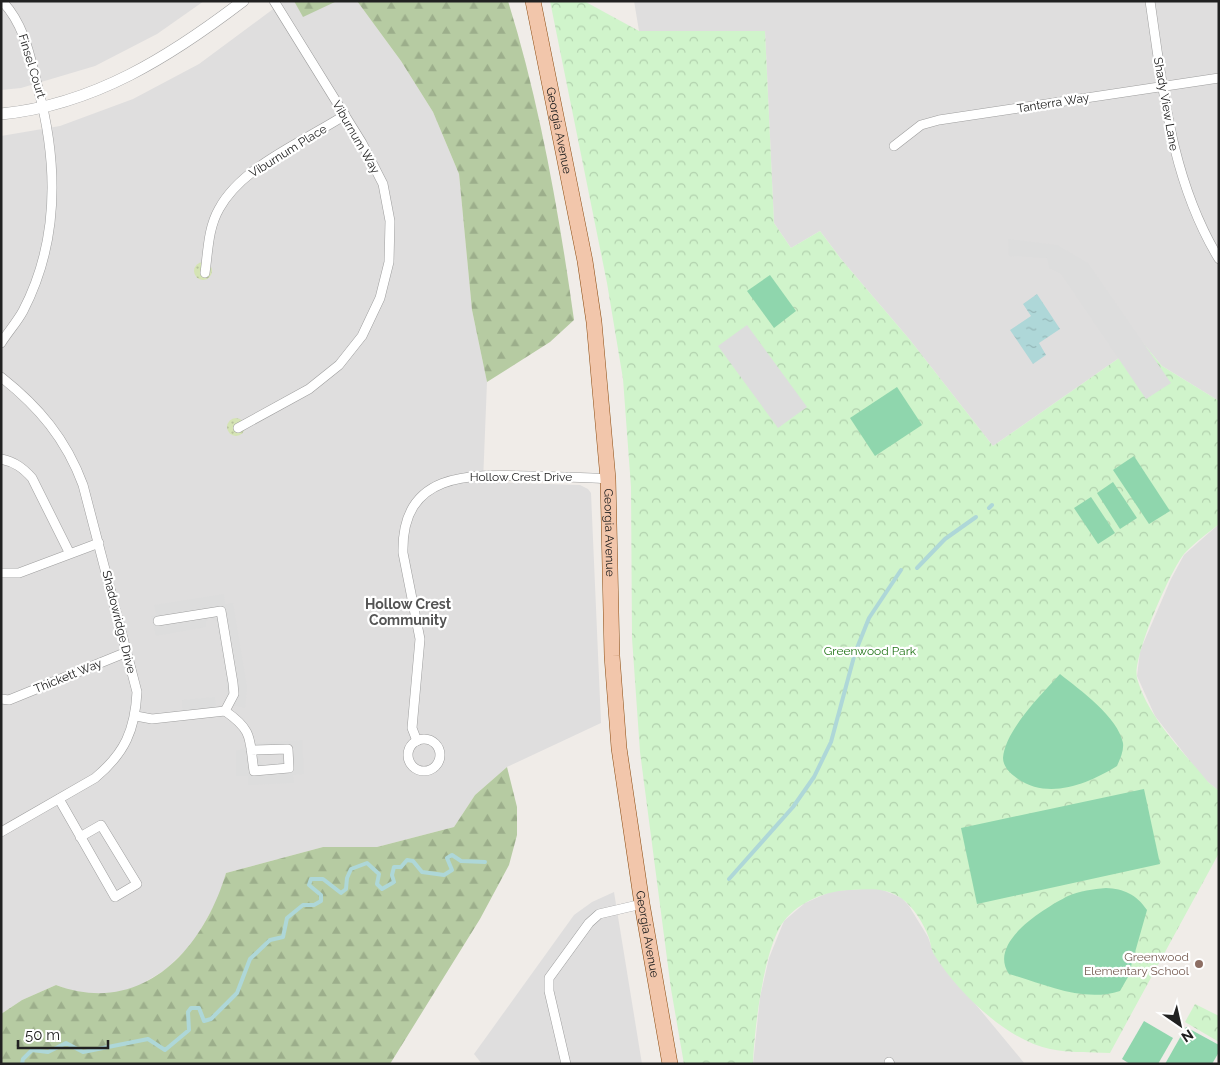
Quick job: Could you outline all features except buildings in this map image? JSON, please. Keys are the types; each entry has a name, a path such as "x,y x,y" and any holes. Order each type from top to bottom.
{"main road":[{"name":"Georgia Avenue","path":"533,1 590,291 608,479 612,656 617,722 642,904 670,1064"}],"street":[{"name":"Finsel Court","path":"1,343 22,312 36,280 47,243 53,211 53,169 44,107 22,31 2,1"},
{"path":"1,114 44,107 89,93 137,73 181,48 243,1"},
{"name":"Viburnum Way","path":"238,428 309,389 339,366 362,336 380,298 390,262 390,221 382,184 362,143 274,1"},
{"name":"Shady View Lane","path":"1150,1 1168,130 1182,178 1205,233 1219,259"},
{"name":"Tanterra Way","path":"894,146 921,125 939,120 1219,78"},
{"name":"Viburnum Place","path":"205,273 210,230 219,209 235,188 255,170 345,116"},
{"name":"Shadowridge Drive","path":"1,377 30,400 60,438 74,461 83,485 137,692 136,716 131,732 108,768 95,778 1,832"},
{"path":"1,459 11,461 24,469 32,478 69,552"},
{"name":"Hollow Crest Drive","path":"418,741 412,728 420,639 403,540 404,527 416,502 436,486 464,477 500,475 608,479"},
{"path":"1,574 19,573 69,552 98,543"},
{"path":"158,621 221,611 234,684 234,694 225,711"},
{"name":"Thickett Way","path":"5,699 127,652"},
{"path":"136,716 152,719 225,711 243,724 249,733 251,750 254,771 289,768 288,749 251,750"},
{"path":"59,799 80,837 115,896 137,884 101,825 80,837"},
{"path":"566,1064 549,992 549,978 589,923 599,914 642,904"}],"shaded area":[{"path":"1,1 204,1 157,34 95,66 21,88 1,90"},
{"path":"284,1 357,1 401,61 433,112 459,174 472,310 487,382 483,482 580,485 591,493 601,723 507,767 475,795 454,827 377,847 323,847 226,873 219,898 192,944 165,970 135,988 107,995 75,992 56,985 22,1000 1,1014 1,136 60,126 133,99 199,64"},
{"path":"634,1 1219,1 1219,401 1162,366 1142,342 993,446 910,340 841,259 820,231 791,248 774,223 765,31 639,31"},
{"path":"1008,239 1057,245 1088,263 1171,383 1146,399 1061,274 1049,268 1047,258 1009,256"},
{"path":"747,325 807,407 778,428 718,346"},
{"path":"1219,524 1219,791 1204,779 1155,716 1137,676 1140,651 1171,579 1184,555"},
{"path":"224,594 225,604 233,603 247,687 245,708 225,703 227,695 226,675 217,621 209,617 206,627 156,636 151,616 156,615 154,605"},
{"path":"215,697 217,717 183,721 182,700"},
{"path":"302,740 304,774 293,775 294,783 248,785 248,776 236,776 236,751 257,743","holes":["279,753 282,757 279,763 263,764 258,759 261,754"]},
{"path":"878,888 902,898 909,906 928,937 934,954 1025,1064 753,1064 760,997 769,958 784,921 805,903 832,891"},
{"path":"614,892 642,1064 482,1064 474,1054 574,915 592,902"}],"green space":[{"path":"294,1 337,1 303,17"},
{"path":"357,1 508,1 539,119 562,240 574,320 550,342 487,382 472,310 459,174 433,112 401,61"},
{"name":"Greenwood Park","path":"550,1 584,1 639,31 765,31 774,223 791,248 820,231 841,259 910,340 993,446 1142,342 1162,366 1219,401 1219,524 1184,554 1170,578 1146,634 1140,653 1137,678 1149,707 1167,733 1208,782 1219,791 1219,853 1110,1053 1072,1052 1050,1049 1033,1044 1000,1025 970,999 945,970 934,954 929,938 918,916 910,906 895,894 863,889 832,892 814,898 790,914 784,921 771,949 761,989 755,1031 753,1064 684,1064 671,989 640,752 632,638 631,487 623,379 607,283"},
{"path":"199,262 207,262 212,267 210,278 199,280 194,275 194,267"},
{"path":"770,275 796,311 774,328 747,291"},
{"path":"897,387 922,425 875,456 850,418"},
{"path":"232,418 240,418 245,423 243,434 232,436 227,431 227,423"},
{"path":"1134,456 1170,511 1149,524 1113,470"},
{"path":"1113,482 1137,518 1120,529 1097,493"},
{"path":"1091,497 1115,533 1098,544 1074,508"},
{"path":"1060,674 1106,714 1120,733 1123,749 1117,766 1094,779 1068,787 1042,788 1030,785 1015,777 1006,767 1003,758 1005,747 1017,724"},
{"path":"507,767 517,807 517,835 509,865 480,919 390,1064 1,1064 1,1014 22,1000 56,985 87,993 116,992 142,984 165,970 185,951 202,927 216,901 226,873 323,847 377,847 454,827 475,795"},
{"path":"1144,789 1160,864 977,904 961,828"},
{"path":"1106,888 1129,893 1147,910 1128,977 1120,991 1092,995 1078,994 1009,974 1004,962 1006,950 1012,938 1033,918 1068,896 1087,890"},
{"path":"1195,1004 1219,1016 1219,1042 1185,1022"},
{"path":"1144,1021 1173,1038 1158,1064 1130,1064 1122,1059"},
{"path":"1186,1027 1219,1045 1219,1052 1212,1064 1165,1064"}],"water":[{"path":"1037,294 1060,329 1039,343 1046,355 1033,364 1010,330 1031,316 1023,304"}],"waterway":[{"path":"989,508 992,505"},
{"path":"917,568 945,539 976,517"},
{"path":"729,879 793,807 814,777 831,742 855,653 869,618 901,570"},
{"path":"22,1064 23,1059 32,1050 48,1052 66,1043 83,1052 148,1039 165,1050 189,1030 188,1012 191,1008 199,1008 204,1021 211,1019 237,993 250,959 270,940 283,937 287,918 303,905 314,905 321,901 321,895 309,885 311,879 323,879 341,893 346,889 347,878 351,869 367,863 379,874 377,884 382,889 394,882 392,875 394,867 401,867 407,860 413,861 422,872 444,875 452,870 447,858 452,855 461,861 485,862"}],"place":[{"name":"Greenwood Elementary School","path":"1199,964"}],"district":[{"name":"Hollow Crest Community","path":"408,612"}]}
